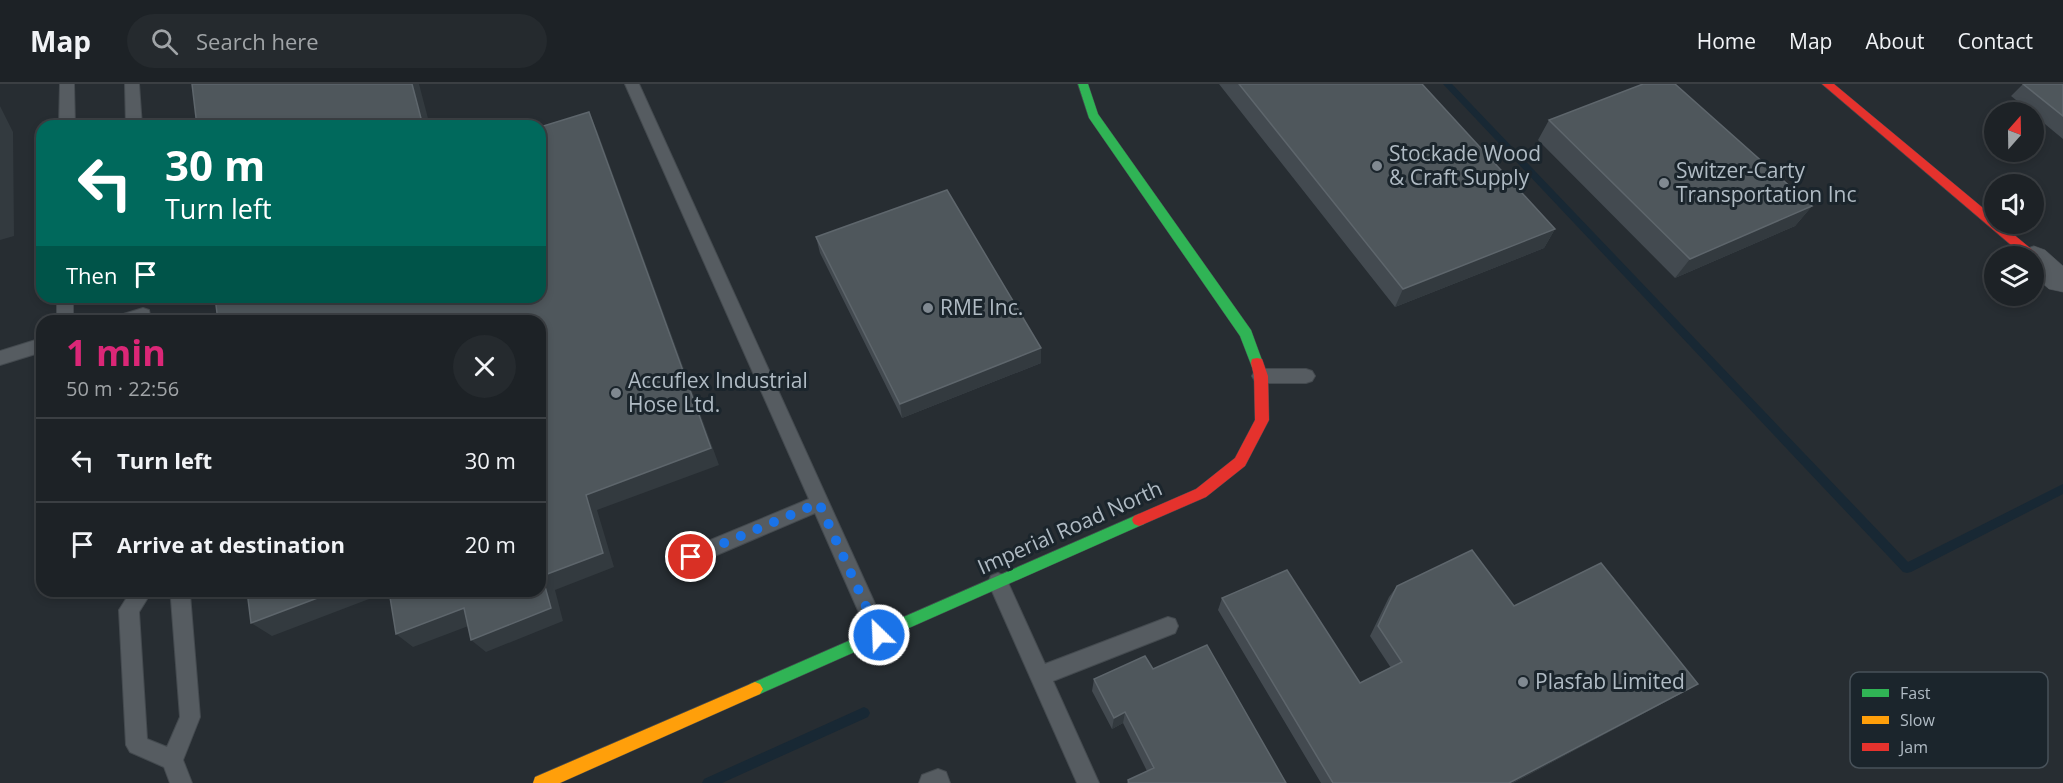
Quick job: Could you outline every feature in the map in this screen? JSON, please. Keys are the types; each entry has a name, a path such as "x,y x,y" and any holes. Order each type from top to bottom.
{"street":[{"name":"Imperial Road North","path":"541,783 1201,493 1240,462 1262,420 1261,376 1246,334 1093,115 1083,84"},
{"path":"1827,84 2020,246"},
{"path":"2044,266 2060,280"}],"lane":[{"path":"67,84 67,120"},
{"path":"132,84 134,120"},
{"path":"632,84 879,635"},
{"path":"0,358 36,347"},
{"path":"1261,376 1306,376"},
{"path":"691,557 819,503"},
{"path":"998,582 1088,783"},
{"path":"138,597 129,610 137,745 172,760"},
{"path":"180,597 190,717 172,760 181,783"},
{"path":"1040,676 1168,626"},
{"path":"930,783 938,780 939,783"}],"building":[{"path":"192,84 412,84 421,120 196,120"},
{"name":"Stockade Wood & Craft Supply","path":"1239,84 1422,84 1555,229 1403,289"},
{"name":"Switzer-Carty Transportation Inc","path":"1643,84 1675,84 1812,206 1690,259 1549,120"},
{"path":"2023,84 2063,84 2063,116"},
{"name":"Accuflex Industrial Hose Ltd.","path":"589,112 711,448 586,495 603,553 546,574 546,315 217,315 216,303 546,303 546,125"},
{"name":"RME Inc.","path":"947,190 1041,348 900,404 816,237"},
{"name":"Plasfab Limited","path":"1472,550 1514,606 1601,563 1698,684 1509,783 1333,783 1222,598 1287,570 1360,683 1402,662 1378,626 1397,586"},
{"name":"Accuflex Industrial Hose Ltd.","path":"546,590 551,608 471,640 464,608 396,634 390,597 546,597"},
{"path":"248,597 320,597 251,623"},
{"path":"1207,645 1286,783 1129,783 1128,780 1154,768 1125,712 1114,718 1094,679 1145,656 1153,669"}],"waterway":[{"path":"1447,84 1907,568 2063,489"},
{"path":"708,783 864,713"}],"traffic: fast":[{"path":"1083,84 1093,115 1246,334 1257,363"},
{"path":"755,689 1139,520"}],"traffic: slow":[{"path":"541,783 755,689"}],"traffic: jam":[{"path":"1827,84 2020,246"},
{"path":"1139,520 1201,493 1240,462 1262,420 1261,376 1257,363"}],"place":[{"name":"Stockade Wood & Craft Supply","path":"1377,166"},
{"name":"Switzer-Carty Transportation Inc","path":"1664,183"},
{"name":"RME Inc.","path":"928,308"},
{"name":"Accuflex Industrial Hose Ltd.","path":"616,393"},
{"name":"Plasfab Limited","path":"1523,682"}],"route":[{"path":"691,557 819,503 879,635"}]}
